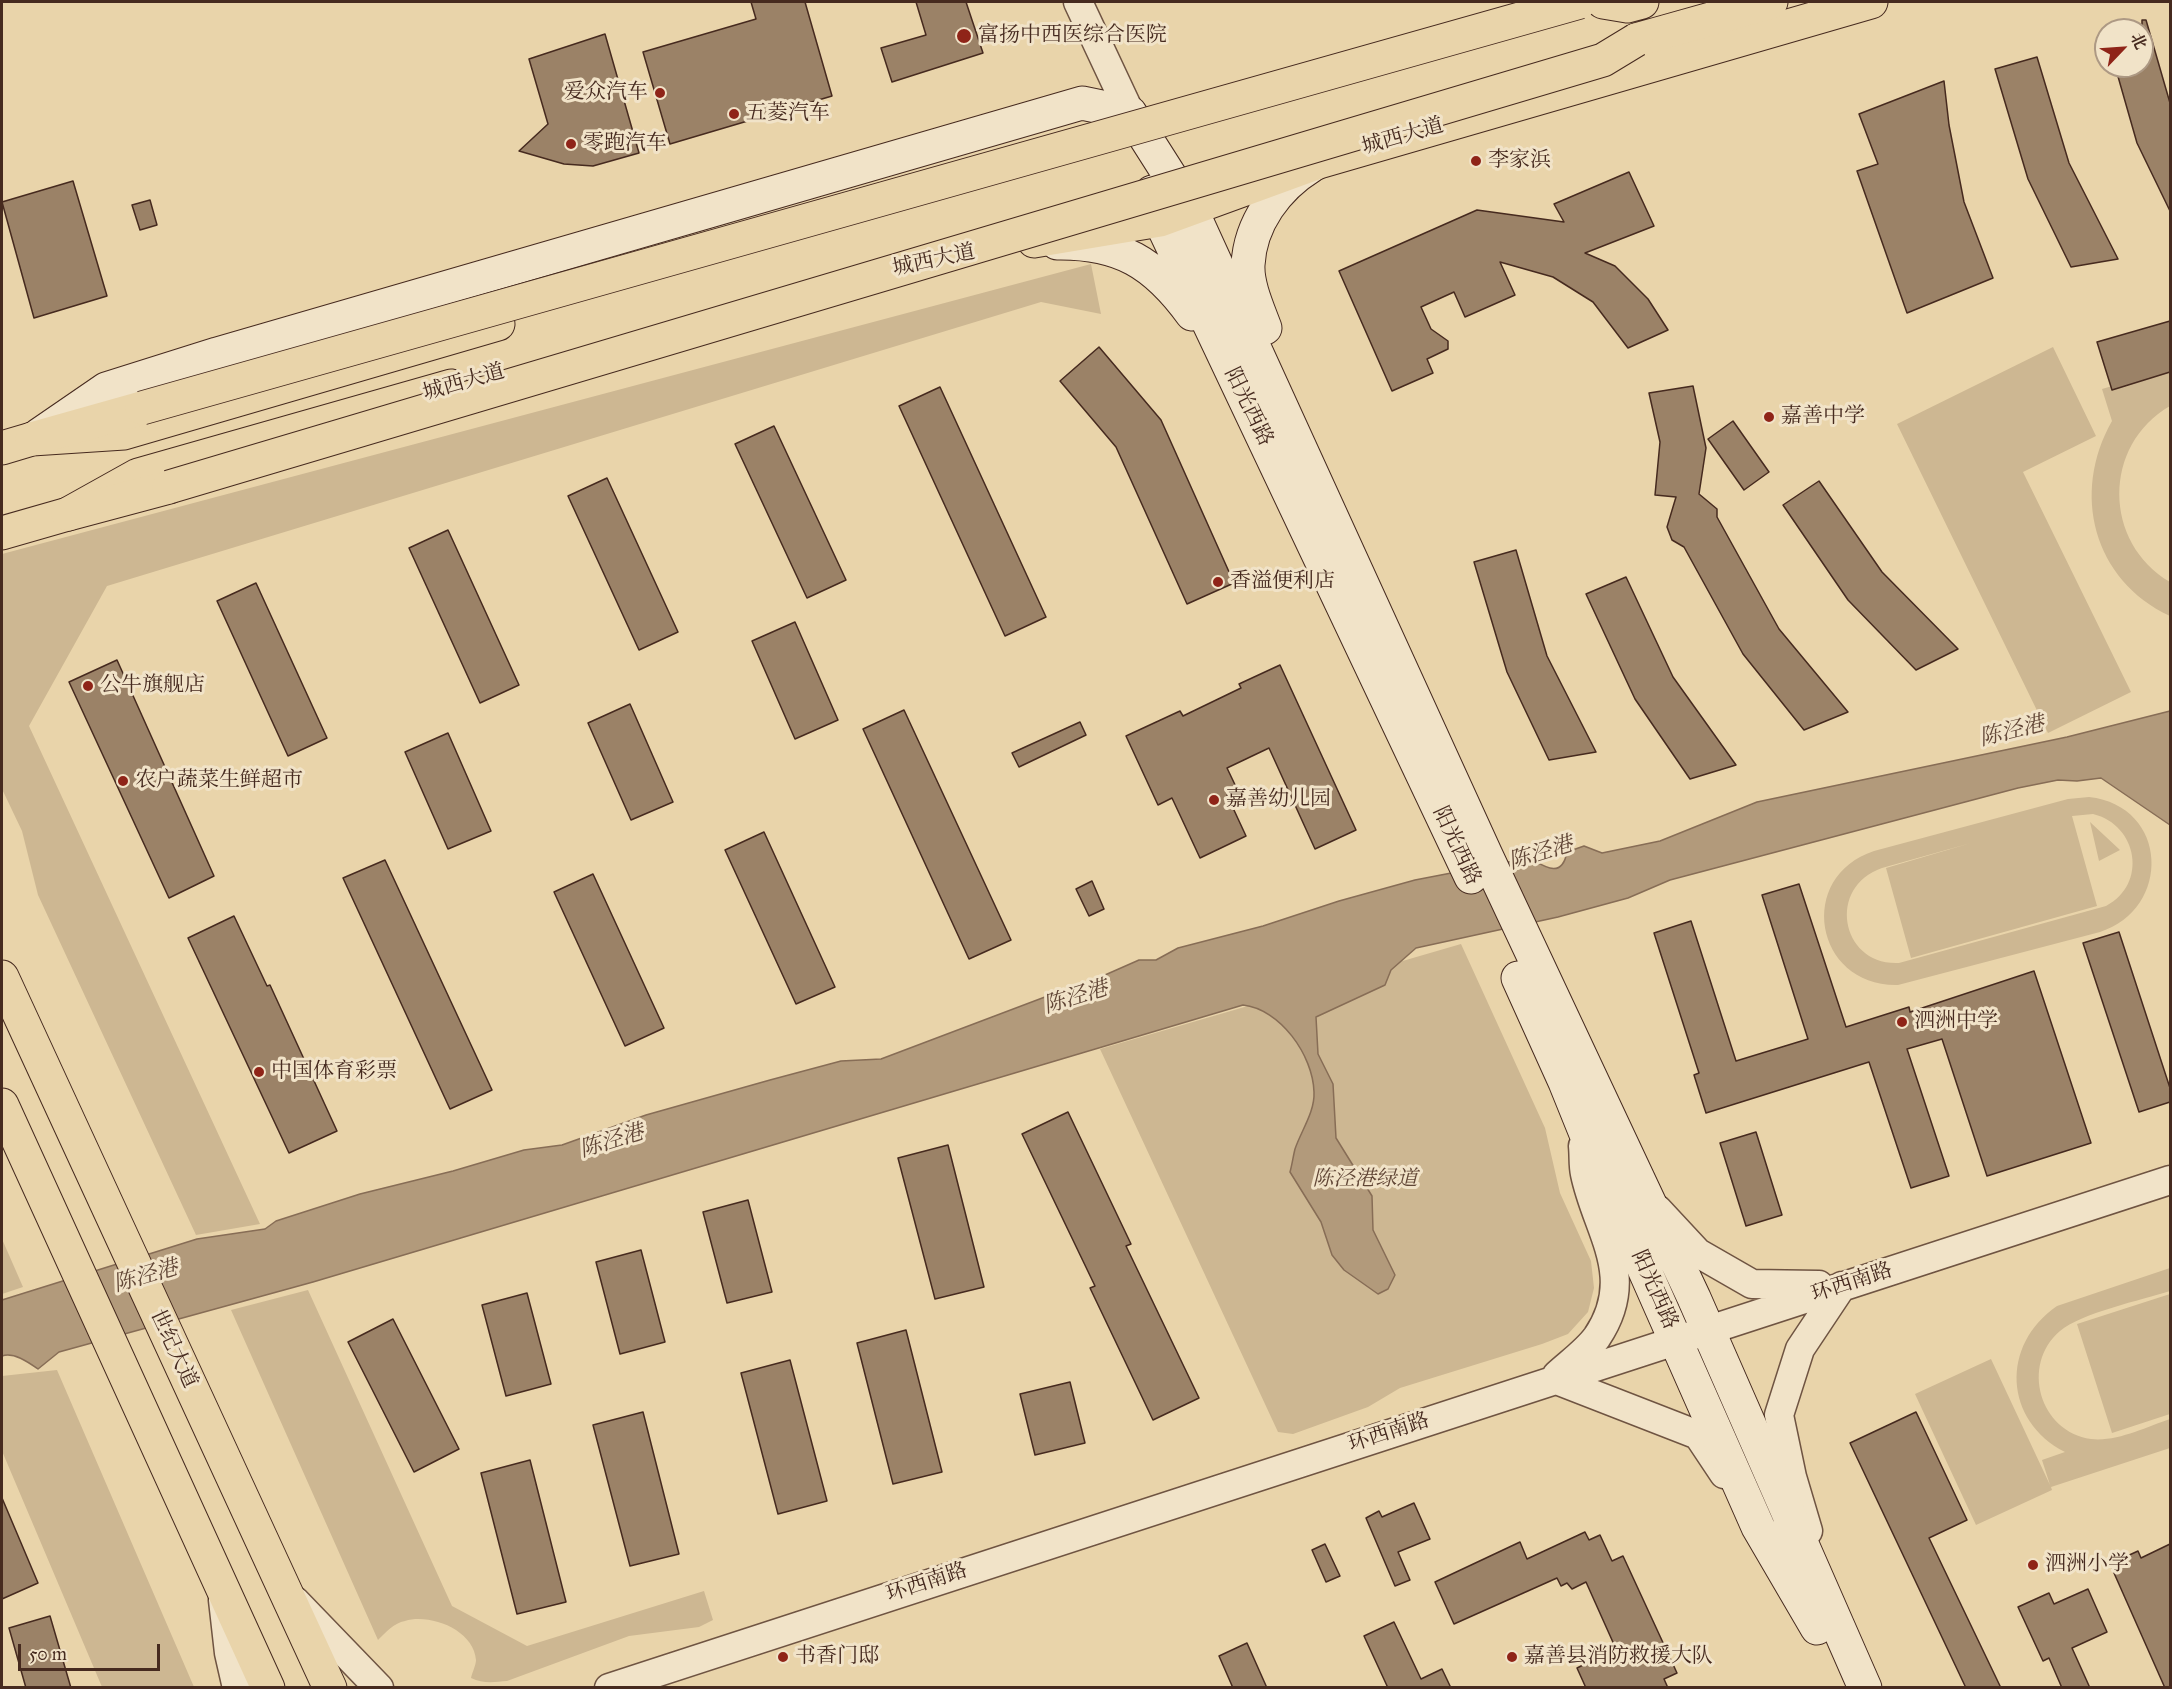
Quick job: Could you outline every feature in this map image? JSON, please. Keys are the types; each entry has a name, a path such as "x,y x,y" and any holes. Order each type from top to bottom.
{"main road":[{"path":"17,444 124,433 997,180 1130,113 1541,2"},
{"path":"17,444 1580,2"},
{"path":"68,514 168,487 1603,60 1636,40 1771,2"},
{"name":"城西大道","path":"2,533 68,514 149,471 789,291 1019,243 1160,220 1319,162 1871,2"},
{"path":"17,444 106,389 239,348 1082,103 1130,113 1191,209 1292,431 1474,856"},
{"name":"阳光西路","path":"1130,113 1160,220 1228,364 1474,856 1514,942 1650,1202 1691,1335 1758,1527 1813,1621 1843,1688"},
{"path":"1292,431 1271,346 1253,293 1248,266 1253,236 1263,214 1289,180 1319,162"},
{"path":"1019,243 1089,242 1138,258 1176,291 1228,364"},
{"name":"阳光西路","path":"1514,942 1582,1123 1813,1572 1865,1688"},
{"name":"世纪大道","path":"2,977 330,1688"},
{"path":"2,1105 268,1688"}],"street":[{"name":"阳光西路","path":"1078,2 1130,113"},
{"path":"1582,1123 1585,1173 1613,1255 1614,1291 1608,1316 1596,1338 1554,1379 1698,1435 1758,1527"},
{"name":"环西南路","path":"609,1688 2170,1180"},
{"path":"1650,1202 1698,1253 1752,1284 1842,1286"},
{"path":"1813,1572 1806,1519 1792,1477 1779,1415 1800,1349 1842,1286"},
{"path":"222,1586 229,1653 237,1688"},
{"path":"285,1591 379,1688"}],"green space":[{"path":"1091,264 1101,314 1041,302 107,586 29,726 260,1224 196,1235 38,895 22,831 2,789 2,554"},
{"path":"2053,347 2096,436 2023,472 2131,692 2048,733 1897,424"},
{"path":"2170,369 2170,406 2148,423 2132,444 2122,469 2119,494 2123,519 2132,544 2148,565 2170,582 2170,616 2144,600 2123,580 2107,557 2097,532 2092,505 2093,477 2100,449 2112,421 2102,389"},
{"path":"2089,797 2115,804 2135,819 2147,838 2152,859 2149,882 2140,902 2123,920 2100,932 1898,985 1870,981 1848,969 1833,950 1825,928 1825,905 1833,883 1849,864 1874,851 2068,799","holes":["2093,814 2108,820 2120,830 2128,842 2132,856 2132,870 2128,884 2119,896 2106,906 1899,963 1879,961 1864,952 1853,939 1848,924 1847,907 1853,891 1864,878 1882,868 1971,843 1886,868 1911,958 2097,906 2072,816"]},
{"path":"2090,822 2120,850 2099,861"},
{"name":"陈泾港绿道","path":"1461,944 1545,1128 1560,1193 1591,1261 1594,1288 1588,1312 1568,1334 1400,1388 1368,1407 1293,1434 1278,1432 1100,1049"},
{"path":"2,1239 23,1287 2,1294"},
{"path":"2170,1268 2170,1291 2082,1318 2060,1331 2048,1345 2041,1361 2039,1378 2041,1395 2048,1411 2059,1424 2073,1434 2091,1439 2111,1438 2170,1419 2170,1448 2051,1487 2052,1490 1976,1525 1915,1394 1991,1359 2050,1485 2042,1460 2065,1452 2045,1438 2030,1422 2021,1402 2017,1382 2018,1361 2026,1341 2038,1322 2057,1306"},
{"path":"308,1290 452,1606 527,1646 704,1591 713,1620 699,1627 629,1636 507,1681 494,1682 471,1678 476,1660 468,1640 449,1626 438,1622 415,1619 401,1622 390,1628 378,1640 231,1310"},
{"path":"2170,1294 2170,1414 2112,1433 2077,1324"},
{"path":"57,1370 194,1687 102,1687 2,1451 2,1376"}],"water":[{"name":"陈泾港","path":"2170,711 2170,825 2101,778 2077,781 2058,780 2018,788 1670,880 1628,898 1558,917 1416,948 1391,970 1385,985 1316,1017 1318,1054 1333,1084 1336,1138 1372,1196 1373,1230 1395,1275 1388,1289 1378,1294 1344,1270 1332,1255 1321,1222 1290,1172 1295,1149 1314,1099 1308,1063 1292,1036 1270,1015 1257,1008 1243,1005 313,1282 59,1352 38,1369 16,1357 2,1356 2,1300 197,1239 265,1229 276,1221 360,1194 453,1171 524,1150 562,1145 646,1115 841,1061 881,1059 1074,986 1080,986 1139,960 1156,960 1178,948 1263,926 1339,901 1415,880 1529,858 1547,867 1557,868 1565,860 1567,852 1584,846 1602,853 1660,841 1757,802 2067,737"}],"building":[{"path":"751,2 805,2 832,96 670,144 643,52 756,19"},
{"path":"916,2 966,2 983,53 892,82 881,48 926,35"},
{"path":"605,34 639,153 593,166 564,164 519,151 548,124 529,59"},
{"path":"2154,48 2170,103 2170,211 2137,143 2118,78 2154,78"},
{"path":"2037,57 2069,163 2118,259 2071,267 2028,179 1995,69"},
{"path":"1944,81 1949,125 1964,202 1993,278 1907,313 1857,171 1878,164 1859,114"},
{"path":"1629,172 1654,226 1585,253 1615,266 1648,299 1668,330 1628,348 1593,302 1553,277 1500,262 1515,295 1465,317 1454,292 1421,307 1431,329 1448,341 1448,349 1427,359 1433,373 1392,391 1339,271 1477,210 1564,222 1554,204"},
{"path":"73,181 107,296 34,318 2,202"},
{"path":"150,200 157,225 140,230 132,205"},
{"path":"2170,321 2170,372 2112,390 2097,342"},
{"path":"1099,347 1161,420 1234,583 1187,604 1116,447 1060,381"},
{"path":"1693,386 1706,448 1699,494 1717,509 1717,517 1779,629 1848,712 1804,730 1743,654 1684,547 1672,540 1667,527 1676,497 1655,495 1660,442 1649,393"},
{"path":"940,387 1046,617 1005,636 899,406"},
{"path":"1733,421 1769,472 1744,490 1708,439"},
{"path":"774,426 846,580 807,598 735,444"},
{"path":"607,478 678,632 639,650 568,496"},
{"path":"1819,481 1882,572 1958,649 1916,670 1848,600 1783,505"},
{"path":"448,530 519,685 480,703 409,548"},
{"path":"1516,550 1547,656 1596,752 1549,760 1507,672 1474,562"},
{"path":"1626,577 1673,677 1736,765 1690,779 1635,699 1586,594"},
{"path":"256,583 327,738 288,756 217,601"},
{"path":"795,622 838,720 795,739 752,641"},
{"path":"117,660 214,876 169,898 69,682"},
{"path":"1280,665 1356,830 1315,849 1269,748 1227,768 1238,791 1227,795 1246,836 1200,858 1172,798 1158,805 1126,736 1180,711 1183,716 1241,688 1239,684"},
{"path":"630,704 673,802 631,820 588,723"},
{"path":"904,710 1011,940 969,959 863,729"},
{"path":"1080,722 1086,735 1019,767 1012,753"},
{"path":"448,733 491,831 448,849 405,752"},
{"path":"764,832 835,987 796,1004 725,850"},
{"path":"385,860 492,1090 450,1109 343,878"},
{"path":"593,874 664,1028 625,1046 554,892"},
{"path":"1092,881 1104,909 1089,916 1076,889"},
{"path":"1799,884 1846,1027 1909,1007 1910,1012 2034,971 2091,1143 1987,1176 1942,1039 1907,1049 1949,1176 1911,1188 1869,1062 1706,1113 1694,1075 1699,1073 1654,933 1691,921 1736,1061 1808,1039 1762,895"},
{"path":"234,916 267,986 270,985 337,1131 289,1153 188,938"},
{"path":"2119,932 2170,1088 2170,1102 2139,1112 2083,943"},
{"path":"1068,1112 1131,1244 1126,1246 1199,1398 1153,1420 1090,1288 1095,1286 1022,1134"},
{"path":"1756,1132 1782,1215 1746,1226 1720,1143"},
{"path":"948,1145 984,1287 935,1299 898,1158"},
{"path":"748,1200 772,1292 727,1303 703,1212"},
{"path":"641,1250 665,1342 620,1354 596,1262"},
{"path":"527,1293 551,1384 506,1396 482,1305"},
{"path":"393,1319 459,1449 414,1472 348,1342"},
{"path":"906,1330 942,1472 893,1484 857,1343"},
{"path":"790,1360 827,1501 778,1514 741,1373"},
{"path":"1070,1382 1085,1443 1035,1455 1020,1394"},
{"path":"643,1412 679,1554 630,1566 593,1425"},
{"path":"1916,1412 1967,1520 1929,1538 2001,1688 1966,1688 1850,1443"},
{"path":"530,1460 566,1602 517,1614 481,1473"},
{"path":"2,1498 38,1583 2,1599"},
{"path":"1414,1503 1430,1539 1398,1552 1410,1580 1395,1586 1366,1518 1379,1511 1382,1517"},
{"path":"1585,1532 1589,1540 1600,1535 1612,1561 1623,1556 1677,1673 1664,1679 1668,1688 1586,1688 1577,1668 1616,1649 1586,1582 1572,1589 1567,1583 1561,1586 1557,1578 1454,1624 1435,1582 1520,1542 1527,1559"},
{"path":"1325,1544 1340,1576 1326,1582 1312,1550"},
{"path":"2170,1544 2170,1688 2165,1688 2110,1564 2138,1551 2141,1558"},
{"path":"2088,1589 2107,1632 2072,1648 2090,1688 2062,1688 2049,1658 2043,1661 2018,1607 2049,1593 2054,1604"},
{"path":"50,1616 71,1688 26,1688 9,1628"},
{"path":"1394,1622 1421,1679 1442,1669 1451,1688 1388,1688 1364,1636"},
{"path":"1247,1643 1267,1688 1233,1688 1219,1656"}],"place":[{"name":"富扬中西医综合医院","path":"964,36"},
{"name":"爱众汽车","path":"660,93"},
{"name":"五菱汽车","path":"734,114"},
{"name":"零跑汽车","path":"571,144"},
{"name":"李家浜","path":"1476,161"},
{"name":"嘉善中学","path":"1769,417"},
{"name":"香溢便利店","path":"1218,582"},
{"name":"公牛旗舰店","path":"88,686"},
{"name":"农户蔬菜生鲜超市","path":"123,781"},
{"name":"嘉善幼儿园","path":"1214,800"},
{"name":"泗洲中学","path":"1902,1022"},
{"name":"中国体育彩票","path":"259,1072"},
{"name":"泗洲小学","path":"2033,1565"},
{"name":"书香门邸","path":"783,1657"},
{"name":"嘉善县消防救援大队","path":"1512,1657"}]}
